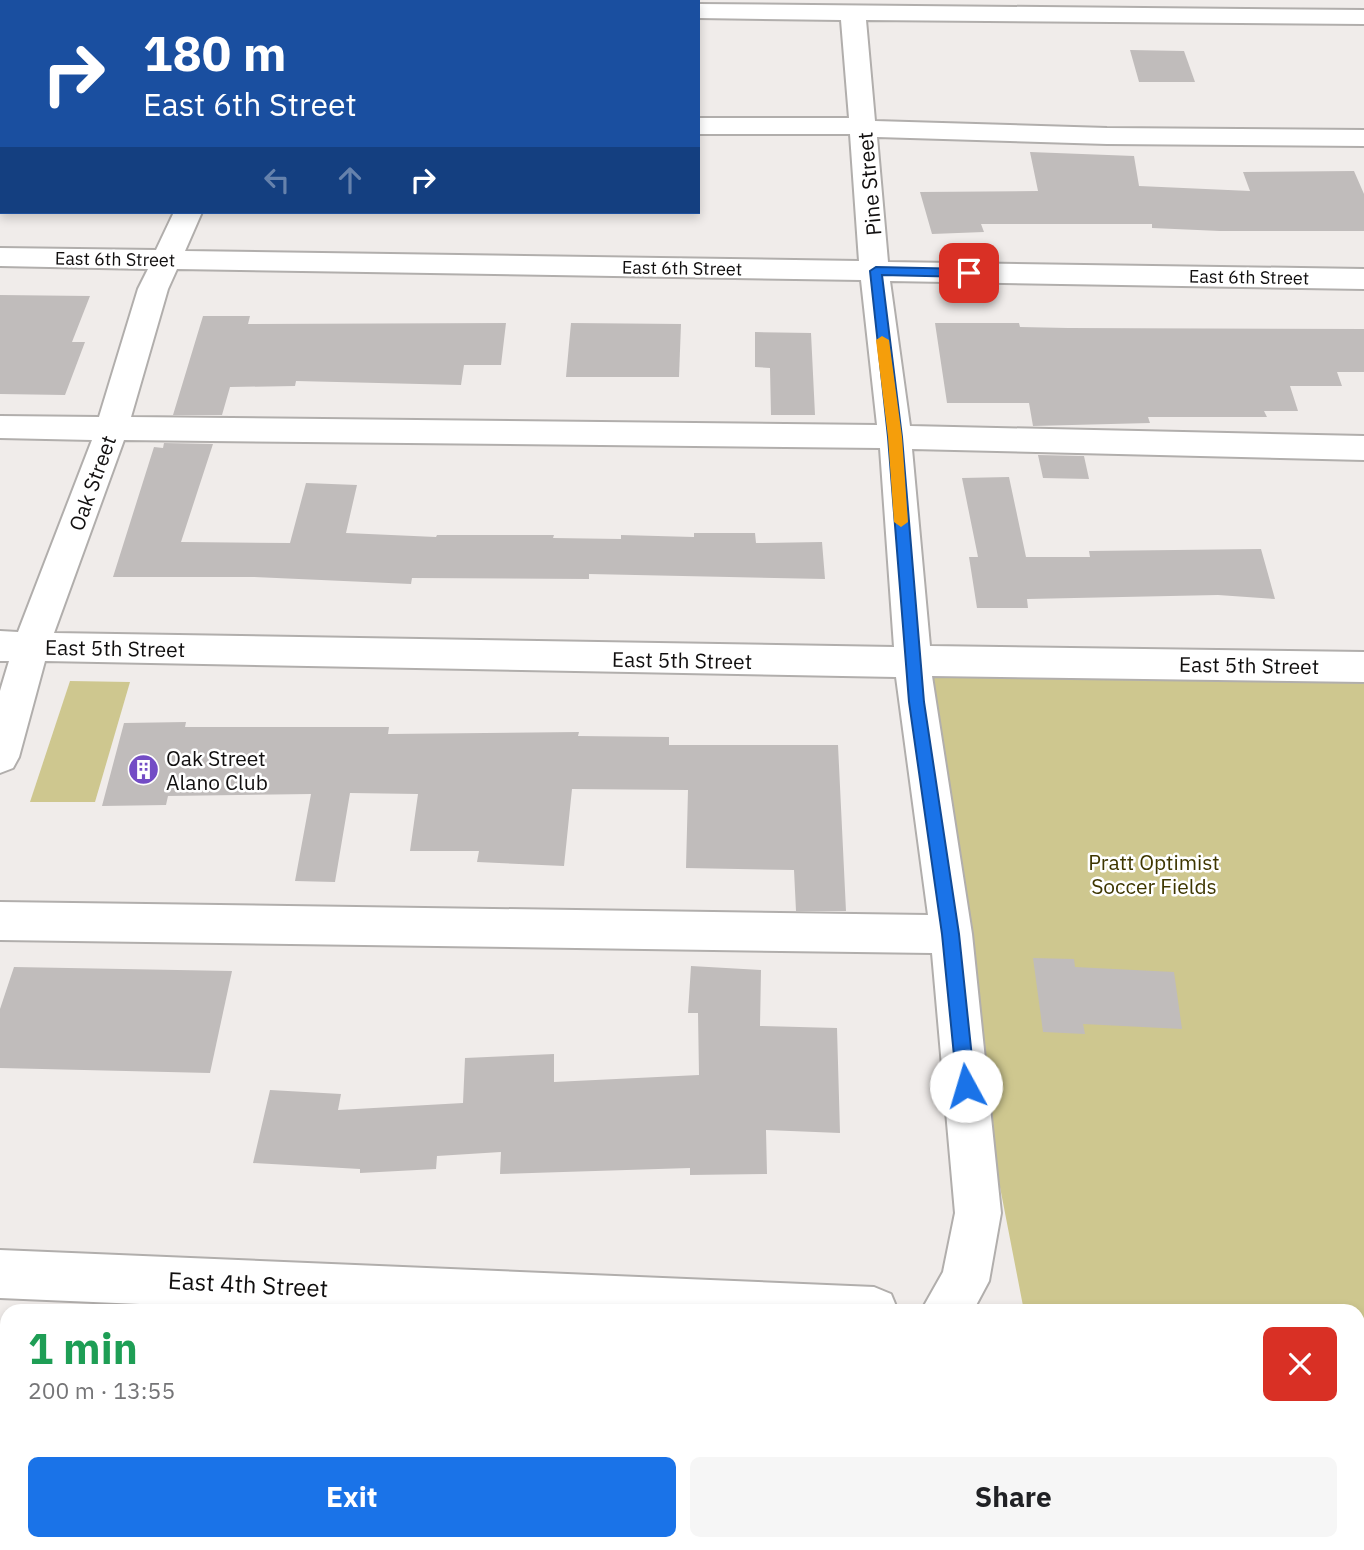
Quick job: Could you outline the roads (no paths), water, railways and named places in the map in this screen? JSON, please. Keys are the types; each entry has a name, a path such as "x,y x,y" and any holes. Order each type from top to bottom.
{"street":[{"path":"700,11 1364,17"},
{"name":"Pine Street","path":"853,11 876,271 895,437 912,661 951,934 978,1213 965,1281 950,1304"},
{"path":"700,126 839,124 864,129 1107,136 1364,138"},
{"name":"Oak Street","path":"0,757 16,646 112,428 153,289 187,214"},
{"name":"East 6th Street","path":"0,257 1364,279"},
{"path":"0,427 895,437 1364,448"},
{"name":"East 5th Street","path":"16,646 870,663 912,661 1364,667"},
{"path":"0,921 951,934"},
{"name":"East 4th Street","path":"0,1274 709,1304"}],"place":[{"name":"Oak Street Alano Club","path":"143,770"}],"park label":[{"name":"Pratt Optimist Soccer Fields","path":"1154,874"}]}
